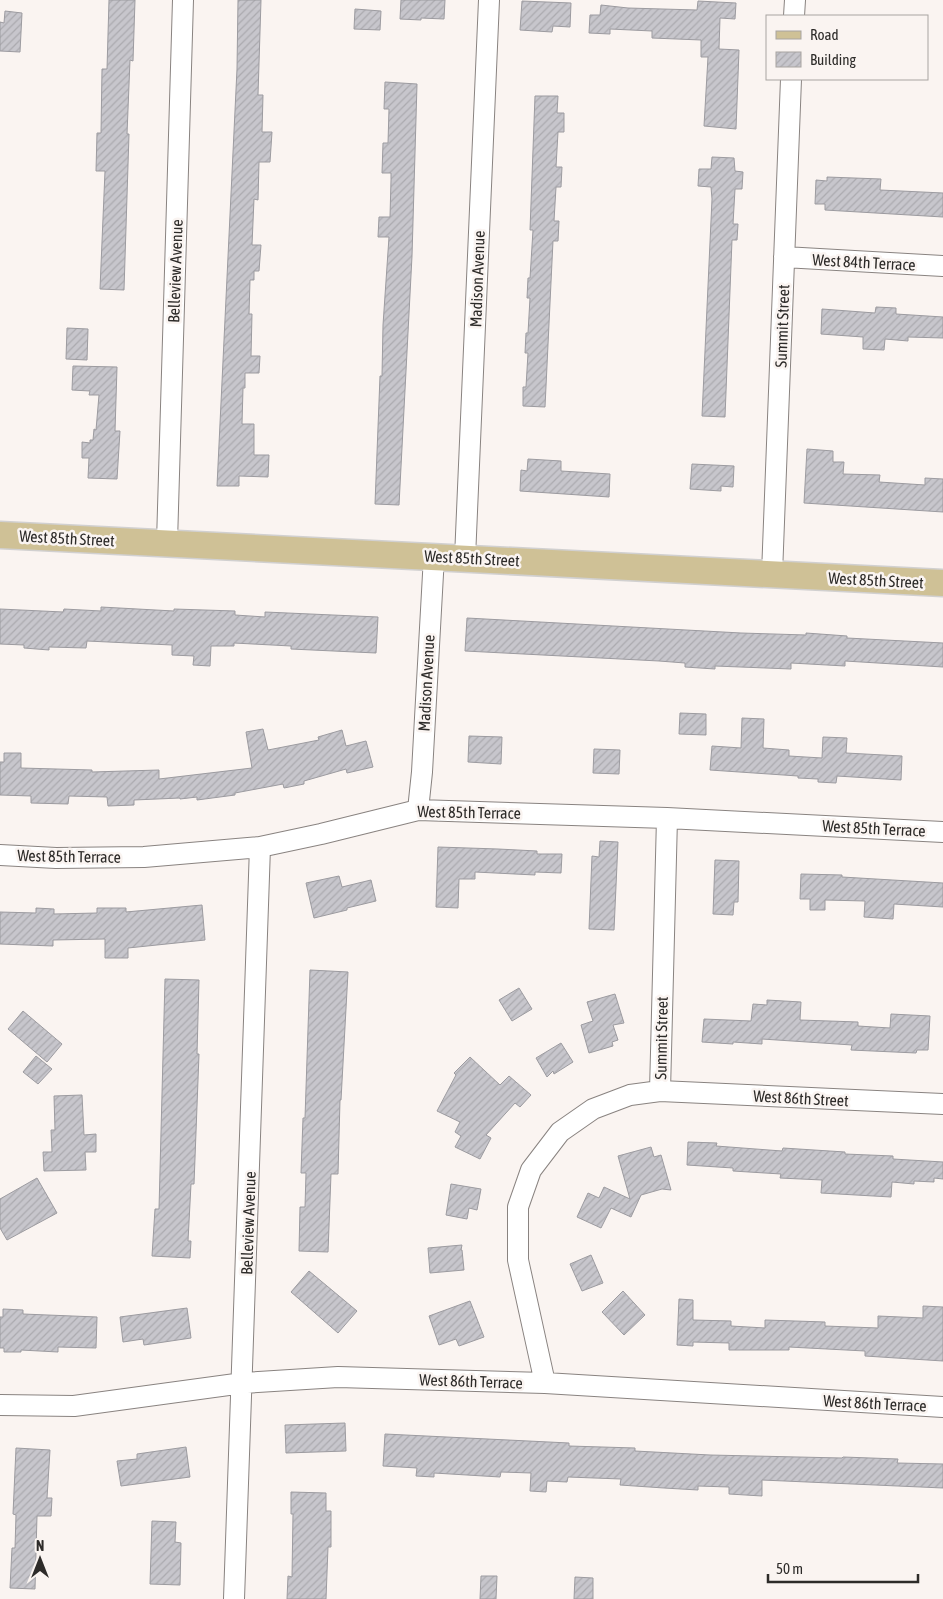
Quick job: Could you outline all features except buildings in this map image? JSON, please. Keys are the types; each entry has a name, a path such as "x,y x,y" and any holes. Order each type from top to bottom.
{"main road":[{"name":"West 85th Street","path":"0,535 943,583"}],"street":[{"name":"Belleview Avenue","path":"167,542 183,0"},
{"name":"Madison Avenue","path":"465,558 489,0"},
{"path":"794,15 795,0"},
{"name":"Summit Street","path":"772,574 792,80"},
{"name":"West 84th Terrace","path":"784,257 943,266"},
{"name":"Madison Avenue","path":"418,810 434,556"},
{"name":"West 85th Terrace","path":"0,855 56,858 144,857 260,847 418,810 667,818 943,832"},
{"name":"Summit Street","path":"545,1383 518,1260 518,1207 531,1170 560,1132 592,1108 630,1094 660,1091 667,818"},
{"name":"Belleview Avenue","path":"234,1599 243,1383 260,847"},
{"name":"West 86th Street","path":"660,1091 943,1104"},
{"name":"West 86th Terrace","path":"0,1405 74,1406 243,1383 338,1377 545,1383 943,1407"}]}
